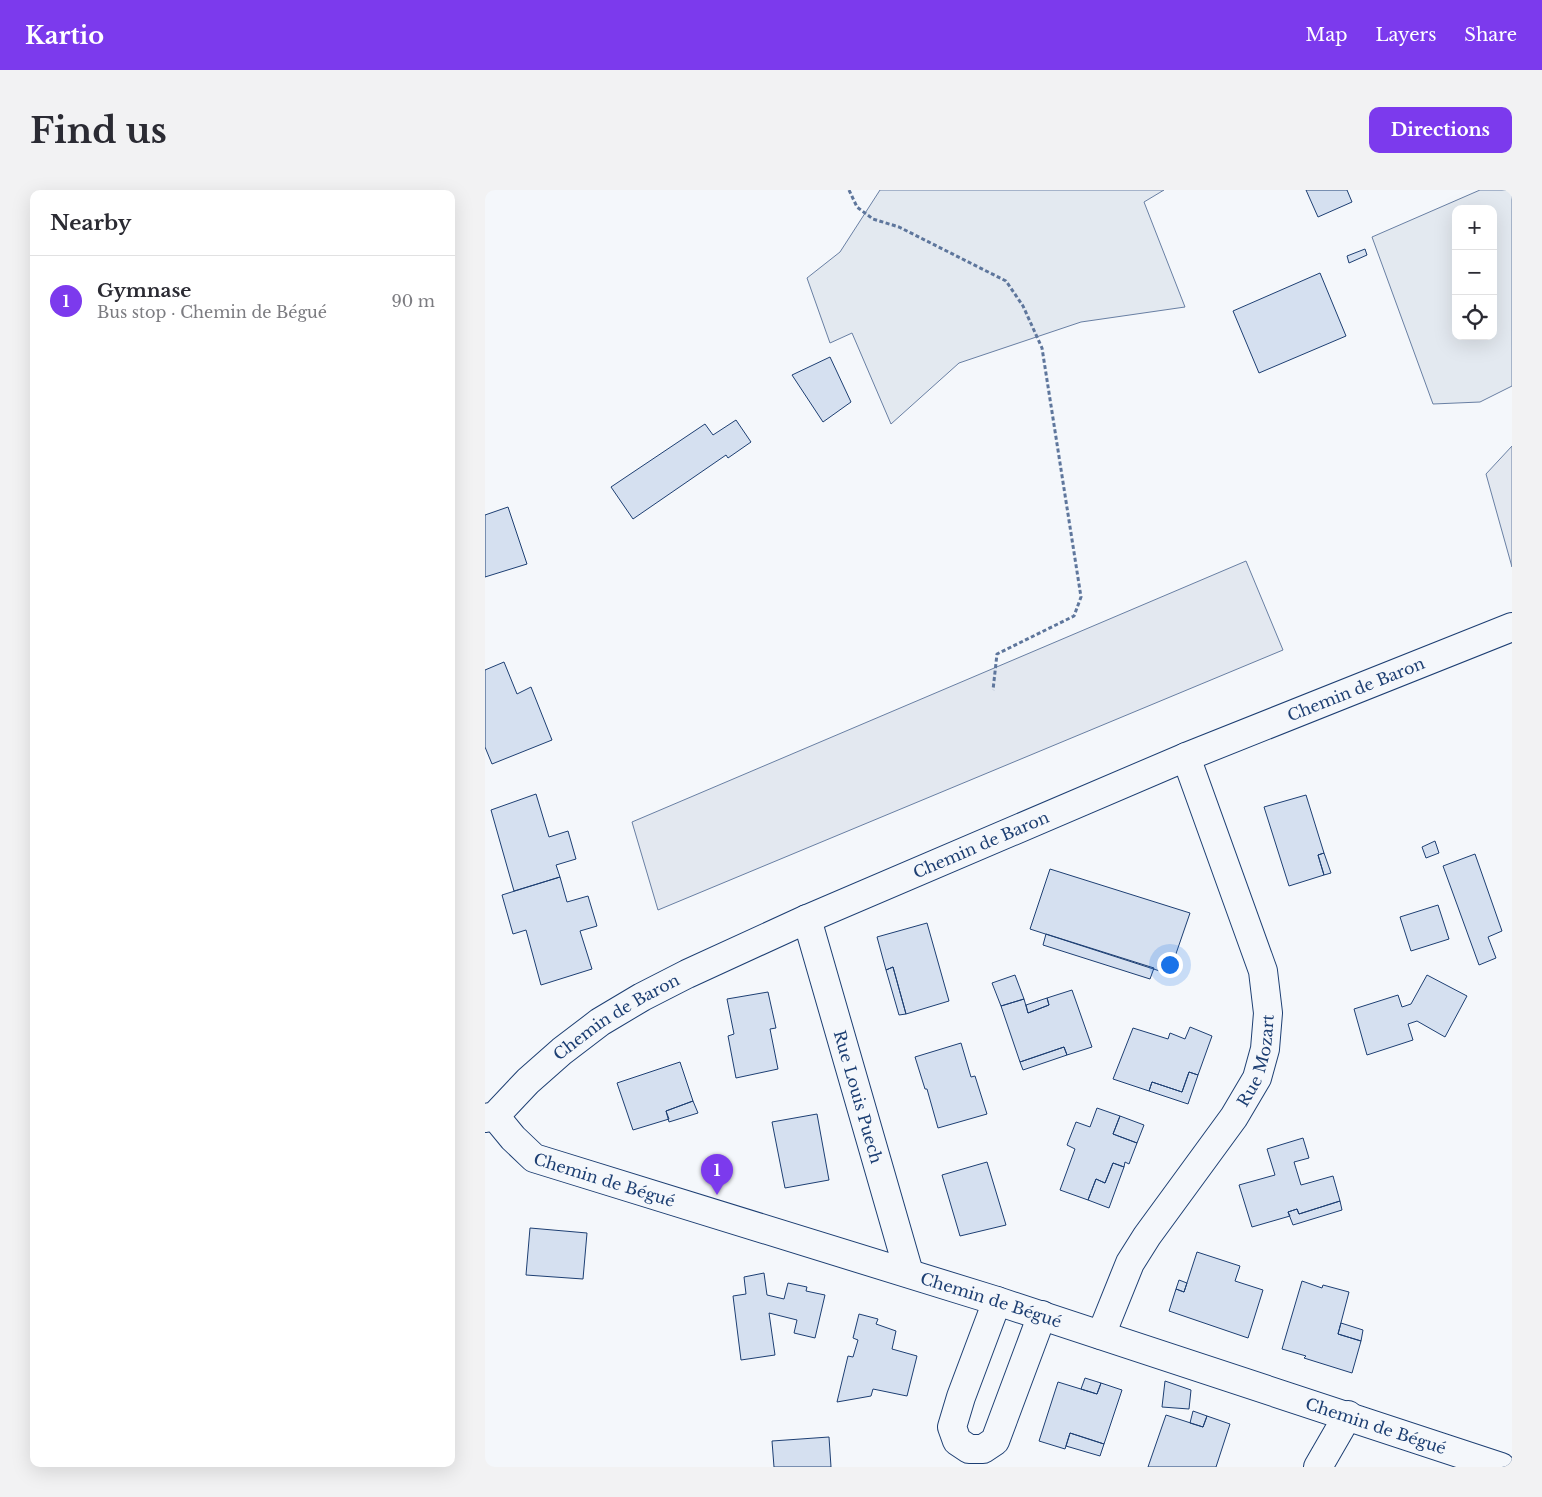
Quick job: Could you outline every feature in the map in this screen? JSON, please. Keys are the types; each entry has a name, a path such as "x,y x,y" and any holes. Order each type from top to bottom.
{"street":[{"name":"Chemin de Baron","path":"490,1117 562,1051 600,1022 641,996 807,919 1187,758 1512,627"},
{"name":"Rue Mozart","path":"1101,1335 1130,1263 1147,1236 1234,1117 1257,1078 1265,1049 1268,1013 1263,971 1187,758"},
{"name":"Rue Louis Puech","path":"807,919 909,1273"},
{"name":"Chemin de Bégué","path":"490,1117 534,1158 1041,1315 1501,1467"},
{"path":"997,1301 961,1398 952,1428 957,1441 969,1449 983,1449 995,1441 1041,1315"},
{"path":"1318,1467 1347,1415"}],"path":[{"path":"849,190 857,207 873,219 899,227 1006,281 1023,306 1042,348 1081,597 1074,616 997,654 993,690"}],"shaded area":[{"path":"880,190 1164,190 1144,202 1185,307 1081,322 959,363 891,424 852,333 830,343 807,278 840,252"},
{"path":"1480,190 1512,190 1512,386 1480,402 1433,404 1372,237"},
{"path":"1512,446 1512,567 1486,474"},
{"path":"1246,561 1283,650 658,910 632,822"}],"building":[{"path":"1306,190 1347,190 1352,202 1318,217"},
{"path":"1365,249 1367,255 1349,263 1347,256"},
{"path":"1320,273 1346,336 1259,373 1233,311"},
{"path":"830,357 851,402 823,422 792,375"},
{"path":"736,420 751,442 728,458 726,455 633,519 611,487 705,424 713,435"},
{"path":"508,507 527,564 485,577 485,515"},
{"path":"504,662 517,694 531,687 552,740 492,764 485,747 485,670"},
{"path":"536,794 549,837 568,831 576,859 556,865 560,877 514,891 491,810"},
{"path":"1306,795 1324,853 1318,855 1324,875 1289,886 1264,807"},
{"path":"1435,841 1439,853 1426,858 1422,847"},
{"path":"1324,853 1331,873 1324,875 1318,855"},
{"path":"1475,854 1502,931 1488,937 1496,958 1479,965 1443,866"},
{"path":"1050,869 1190,913 1169,974 1030,929"},
{"path":"560,877 567,902 588,896 597,926 580,931 592,969 541,985 526,930 513,934 502,895"},
{"path":"1438,905 1449,939 1411,951 1400,917"},
{"path":"927,923 949,1001 906,1014 893,967 886,970 877,937"},
{"path":"1046,934 1154,968 1150,979 1043,945"},
{"path":"893,967 906,1014 899,1015 886,970"},
{"path":"1015,975 1024,999 1001,1006 992,983"},
{"path":"1427,975 1467,996 1445,1037 1417,1021 1408,1024 1413,1040 1367,1055 1354,1009 1398,995 1402,1007 1411,1004"},
{"path":"1072,990 1092,1047 1067,1055 1064,1047 1020,1062 1001,1006 1024,999 1028,1013 1049,1005 1047,998"},
{"path":"768,992 776,1028 770,1029 778,1069 736,1078 728,1036 734,1034 727,999"},
{"path":"1047,998 1049,1005 1028,1013 1026,1005"},
{"path":"1190,1027 1212,1036 1198,1075 1189,1072 1182,1092 1152,1082 1149,1091 1113,1079 1133,1028 1168,1039 1170,1033 1185,1039"},
{"path":"961,1043 971,1077 975,1076 987,1114 938,1128 927,1089 925,1089 915,1057"},
{"path":"1064,1047 1067,1055 1023,1070 1020,1062"},
{"path":"680,1062 693,1101 666,1111 669,1119 633,1130 617,1083"},
{"path":"1189,1072 1198,1075 1188,1104 1149,1091 1152,1082 1182,1092"},
{"path":"693,1101 698,1113 669,1122 666,1111"},
{"path":"1097,1108 1120,1116 1113,1134 1137,1143 1129,1164 1125,1162 1124,1167 1113,1163 1105,1183 1096,1179 1088,1200 1060,1190 1075,1149 1067,1145 1076,1122 1090,1127"},
{"path":"817,1114 829,1180 785,1188 772,1122"},
{"path":"1120,1116 1144,1125 1137,1143 1113,1134"},
{"path":"1303,1138 1309,1158 1294,1162 1301,1185 1333,1176 1340,1201 1299,1214 1297,1209 1288,1212 1290,1216 1252,1227 1239,1185 1275,1175 1267,1149"},
{"path":"987,1162 1006,1225 960,1236 942,1175"},
{"path":"1113,1163 1124,1167 1109,1208 1088,1200 1096,1179 1105,1183"},
{"path":"1340,1201 1342,1210 1293,1225 1288,1212 1297,1209 1299,1214"},
{"path":"530,1228 587,1233 583,1279 526,1275"},
{"path":"1197,1252 1240,1266 1235,1281 1263,1290 1248,1338 1169,1311 1176,1289 1184,1292"},
{"path":"764,1273 767,1295 784,1299 788,1283 807,1287 806,1291 825,1295 815,1338 794,1333 797,1320 769,1313 775,1355 741,1360 733,1296 746,1294 744,1277"},
{"path":"1179,1280 1187,1283 1184,1292 1176,1289"},
{"path":"1302,1281 1322,1288 1323,1285 1349,1292 1338,1334 1361,1341 1352,1373 1282,1349"},
{"path":"859,1314 878,1319 876,1324 896,1331 892,1349 917,1356 907,1396 873,1389 871,1396 837,1402 848,1356 853,1357 858,1340 853,1338"},
{"path":"1341,1323 1363,1330 1361,1341 1338,1334"},
{"path":"1085,1378 1101,1383 1097,1394 1081,1389"},
{"path":"1165,1381 1191,1390 1189,1409 1162,1407"},
{"path":"1058,1382 1097,1394 1101,1383 1122,1390 1104,1444 1070,1433 1065,1449 1039,1441"},
{"path":"1193,1411 1207,1416 1203,1427 1190,1423"},
{"path":"1166,1415 1203,1427 1207,1416 1230,1424 1216,1467 1148,1467"},
{"path":"1070,1433 1104,1444 1100,1456 1066,1446"},
{"path":"829,1437 831,1467 774,1467 772,1441"}],"place":[{"name":"Gymnase","path":"717,1195"}]}
